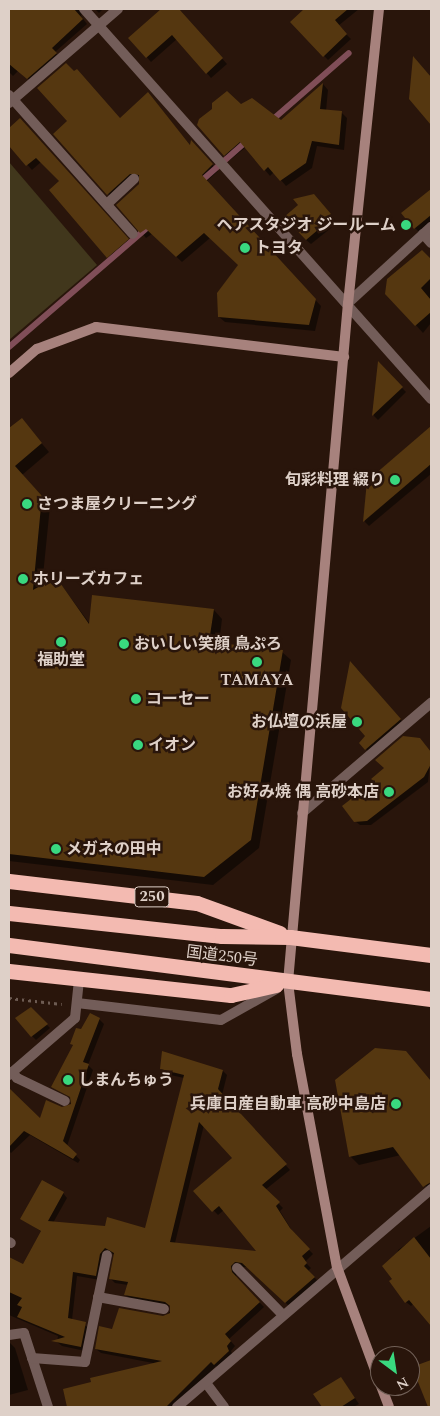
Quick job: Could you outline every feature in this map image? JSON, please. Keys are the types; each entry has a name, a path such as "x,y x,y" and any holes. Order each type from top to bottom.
{"highway":[{"name":"250","path":"9,881 197,903 290,937"},
{"name":"国道250号","path":"9,913 222,936 290,937 431,955"},
{"name":"国道250号","path":"9,946 431,999"},
{"path":"9,971 231,995 288,982"}],"street":[{"path":"84,9 348,303 431,399"},
{"path":"118,9 10,99 133,234"},
{"path":"370,1358 337,1267 297,1054 288,982 290,937 348,303 379,9"},
{"path":"106,204 134,179"},
{"path":"348,303 427,230 431,242"},
{"path":"9,373 37,348 96,327 344,357"},
{"path":"302,813 431,703"},
{"path":"65,1101 10,1074 75,1018 79,979"},
{"path":"77,1003 221,1020 288,982"},
{"path":"177,1407 337,1267 431,1189"},
{"path":"32,1358 85,1362 107,1255"},
{"path":"237,1268 283,1315"},
{"path":"98,1297 164,1309"},
{"path":"9,1335 24,1333 48,1407"},
{"path":"206,1383 224,1407"}],"shaded area":[{"path":"9,162 97,265 9,340"}],"building":[{"path":"9,9 74,9 83,19 52,48 57,53 27,79 9,64"},
{"path":"161,9 179,9 223,58 206,74 172,35 146,58 128,38"},
{"path":"304,9 348,9 335,20 347,34 323,57 290,22"},
{"path":"413,56 431,77 431,125 409,99"},
{"path":"66,63 74,71 77,69 120,118 148,92 190,145 191,140 213,164 202,175 316,299 309,325 218,317 217,293 238,265 204,233 176,257 146,229 140,233 116,205 139,184 139,175 130,174 107,195 53,134 67,121 37,88"},
{"path":"323,83 320,109 342,111 339,145 312,141 306,163 280,181 268,167 264,171 240,142 224,156 197,125 199,119 212,109 212,103 227,91 241,104 252,98 281,120"},
{"path":"20,118 129,239 107,258 49,190 59,181 36,158 26,166 9,146 9,128"},
{"path":"431,189 431,215 414,229 401,213"},
{"path":"314,194 331,214 326,223 306,240 284,217 298,205 293,199"},
{"path":"422,250 431,259 431,278 421,288 431,300 431,312 415,326 385,294 387,279"},
{"path":"378,361 403,387 372,416"},
{"name":"イオン","path":"22,418 42,443 15,466 42,496 33,590 56,577 89,624 92,595 214,609 209,642 283,650 251,840 204,877 9,854 9,428"},
{"path":"431,426 431,464 363,522 367,481"},
{"path":"350,661 401,719 365,750 359,743 365,736 341,708"},
{"path":"403,736 420,738 431,752 431,764 424,777 367,821 354,822 342,806 374,781 371,779 384,768 375,760"},
{"path":"31,1007 48,1024 31,1037 15,1018"},
{"path":"90,1013 100,1018 83,1062 89,1064 63,1141 77,1154 73,1159 24,1131 9,1147 9,1088 40,1118 46,1100 62,1107 71,1104 70,1097 51,1087 73,1045 70,1044 76,1028 81,1029"},
{"path":"375,1048 406,1051 431,1081 431,1182 423,1187 393,1147 349,1157 335,1080"},
{"path":"162,1051 223,1070 218,1089 287,1164 262,1185 280,1202 276,1206 290,1228 310,1249 302,1256 307,1263 304,1266 315,1277 285,1303 242,1263 235,1262 231,1266 232,1272 260,1302 225,1334 231,1341 227,1346 229,1351 214,1365 211,1362 166,1407 67,1407 63,1389 91,1382 90,1378 162,1361 95,1349 99,1326 112,1329 119,1308 163,1316 170,1313 170,1306 165,1302 124,1295 128,1282 109,1279 114,1253 105,1248 100,1254 96,1276 73,1272 68,1318 86,1322 81,1347 51,1341 65,1337 17,1317 22,1307 17,1305 22,1298 9,1292 9,1257 23,1264 41,1231 20,1219 42,1180 64,1192 48,1221 105,1226 107,1217 145,1228 184,1075 160,1069","holes":["199,1122 232,1158 193,1191 212,1212 219,1206 256,1251 170,1242"]},
{"path":"414,1237 431,1259 431,1326 409,1300 405,1303 389,1281 392,1279 382,1266"},
{"path":"431,1360 431,1407 428,1407 420,1387 420,1364"},
{"path":"341,1377 355,1398 341,1407 322,1407 313,1394"}],"waterway":[{"path":"271,121 349,53"},
{"path":"199,183 248,140"},
{"path":"9,347 148,227"}],"place":[{"name":"ヘアスタジオ ジールーム","path":"406,225"},
{"name":"トヨタ","path":"245,248"},
{"name":"旬彩料理 綴り","path":"395,480"},
{"name":"さつま屋クリーニング","path":"27,504"},
{"name":"ホリーズカフェ","path":"23,579"},
{"name":"福助堂","path":"61,642"},
{"name":"おいしい笑顔 鳥ぷろ","path":"124,644"},
{"name":"TAMAYA","path":"257,662"},
{"name":"コーセー","path":"136,699"},
{"name":"お仏壇の浜屋","path":"357,722"},
{"name":"イオン","path":"138,745"},
{"name":"お好み焼 偶 高砂本店","path":"389,792"},
{"name":"メガネの田中","path":"56,849"},
{"name":"しまんちゅう","path":"68,1080"},
{"name":"兵庫日産自動車 高砂中島店","path":"396,1104"}]}
